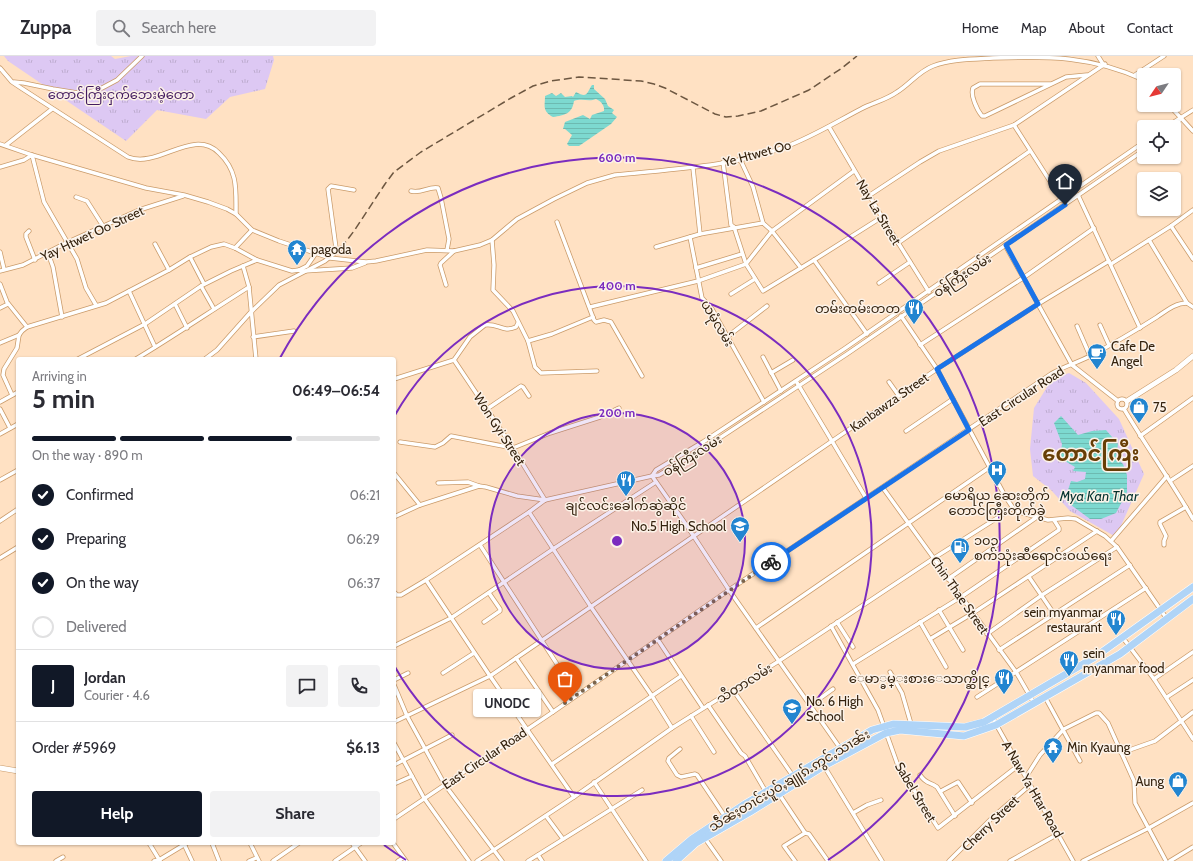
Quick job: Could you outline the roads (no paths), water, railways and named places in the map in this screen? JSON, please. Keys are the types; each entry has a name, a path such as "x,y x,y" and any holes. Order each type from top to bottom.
{"highway":[{"name":"သဵႅၼ်ႈတၢင်းပူဝ်ႇၶျူၵ်ႉဢွင်ႇသၢၼ်း","path":"666,861 692,839 703,836 730,824 824,766 845,755 893,724 965,727 978,724 992,717 1031,696 1096,657 1192,589"},
{"name":"သဵႅၼ်ႈတၢင်းပူဝ်ႇၶျူၵ်ႉဢွင်ႇသၢၼ်း","path":"676,861 726,817 841,747 872,730 900,730 964,736 996,724 1130,647 1193,599"}],"street":[{"path":"12,82 24,82 66,92 84,94 102,88 118,80 142,56"},
{"path":"870,196 920,162 939,152 1014,125 1104,64 1098,56"},
{"path":"1135,75 1164,56"},
{"name":"Ye Htwet Oo","path":"366,262 427,250 454,251 480,245 492,240 517,219 554,199 586,183 615,174 693,168 740,159 785,147 828,128 897,92 932,66 971,59 1068,57 1104,64 1135,75"},
{"path":"0,68 12,82 128,157 134,159 155,158 188,145 202,144 210,146 218,152 231,167 236,185 236,214"},
{"path":"1051,84 980,84 973,88 972,92 978,112 982,116 985,116 1066,77 1088,75"},
{"path":"6,146 52,109"},
{"path":"1178,120 1193,110"},
{"path":"1176,112 1193,132"},
{"path":"1014,125 1065,205"},
{"name":"Nay La Street","path":"828,128 932,296"},
{"path":"0,144 32,155 146,188 184,195 227,209 236,214 252,230 279,241 328,257 366,262"},
{"name":"ဝန်ကြီးလမ်း","path":"652,476 656,470 703,442 867,334 1137,147"},
{"path":"898,243 1030,150"},
{"path":"0,167 24,160 32,155"},
{"path":"32,155 44,202 77,259 86,288 96,305"},
{"name":"ဝန်ကြီးလမ်း","path":"652,476 659,475 682,462 799,386 1137,155"},
{"path":"740,159 753,187 763,223 772,231 801,268"},
{"path":"723,162 731,225 734,227 746,264 762,291 882,217"},
{"path":"693,168 700,234"},
{"path":"590,307 698,281 746,264 772,231 854,171"},
{"path":"328,257 336,248 328,189 332,186 354,190"},
{"path":"411,192 434,187 438,188 449,240 447,250"},
{"path":"1076,190 1140,328"},
{"name":"Yay Htwet Oo Street","path":"2,270 23,265 68,242 139,210 184,195"},
{"path":"76,197 87,201 103,226"},
{"name":"Kanbawza Street","path":"396,721 490,676 693,536 833,442 937,369 1038,304 1149,240 1193,210"},
{"path":"557,222 595,322 604,320 611,322 642,376"},
{"path":"656,247 700,234 763,223"},
{"path":"1171,226 1193,259"},
{"path":"920,345 1023,278 1094,228"},
{"path":"235,248 252,230"},
{"path":"29,231 26,234 26,237 35,260"},
{"name":"ယမုံလမ်း","path":"690,237 702,298 712,309 764,402"},
{"path":"492,240 494,265 493,290 513,311 528,342 535,367 541,373 597,371"},
{"path":"1003,240 1072,364 1118,401"},
{"path":"1149,240 1187,303 1193,307"},
{"path":"155,244 169,270"},
{"path":"0,343 19,335 27,327 106,303 169,270 190,256 224,244 257,260 292,271 352,268 366,262"},
{"path":"207,357 226,340 250,313 279,285 320,264 341,248"},
{"path":"446,285 440,265 454,251"},
{"path":"0,252 2,270"},
{"path":"48,253 53,267 62,316"},
{"path":"300,270 307,266 316,253"},
{"path":"696,268 742,254"},
{"path":"190,256 214,309"},
{"path":"87,357 145,324 202,285 257,260"},
{"path":"814,260 867,334"},
{"path":"879,283 910,262"},
{"path":"243,266 248,287 256,357"},
{"path":"731,294 755,279"},
{"path":"0,284 8,304 27,327"},
{"path":"139,357 187,328 248,287"},
{"path":"129,291 156,347"},
{"name":"East Circular Road","path":"396,818 527,730 729,590 1051,374 1090,356 1140,328 1173,306 1180,303 1187,303"},
{"path":"0,308 8,304"},
{"path":"175,304 187,328"},
{"path":"727,337 767,306"},
{"path":"898,312 937,369 1005,496 1013,508 1019,512 1037,518 1054,520 1068,518 1076,519 1111,541 1130,565 1167,619"},
{"path":"528,342 593,317"},
{"path":"396,378 454,360 470,337 481,327 489,324 506,330 516,327 518,323"},
{"path":"1100,325 1109,345"},
{"path":"1077,326 1090,356"},
{"path":"253,337 294,331"},
{"path":"12,395 3,375 4,370 17,348 19,335"},
{"path":"1118,401 1122,399 1127,401 1176,370 1193,356"},
{"path":"763,357 781,391"},
{"name":"Won Gyi Street","path":"454,360 513,448 544,500"},
{"path":"771,373 793,360"},
{"path":"796,381 866,498"},
{"path":"889,382 899,396"},
{"path":"487,409 521,386 529,396"},
{"path":"0,402 16,393"},
{"path":"1140,436 1193,398"},
{"path":"906,431 953,399"},
{"path":"1118,401 1118,407 1124,409 1193,519"},
{"path":"1124,409 1127,406 1127,401"},
{"path":"400,442 435,447 443,443 451,436 513,448 550,433 600,417 619,408"},
{"path":"0,409 10,428"},
{"path":"0,434 16,425"},
{"path":"1170,481 1193,466"},
{"path":"756,628 990,467"},
{"path":"0,480 16,471"},
{"path":"396,475 420,505"},
{"path":"438,482 468,482 517,496 544,500 652,476 729,590 841,747 845,755"},
{"path":"1111,541 1167,476"},
{"path":"396,645 451,618 656,482"},
{"path":"396,515 420,505 479,486"},
{"name":"Chin Thae Street","path":"883,488 987,634 1016,672 1034,703"},
{"path":"396,594 401,595 426,580 529,512 544,500"},
{"path":"1164,545 1166,536 1160,522 1186,507"},
{"name":"သီတာလမ်း","path":"477,861 574,797 672,728 779,661 934,558 1013,508"},
{"path":"0,521 16,511"},
{"path":"529,512 672,728"},
{"path":"948,579 1037,518"},
{"path":"853,664 961,597 1059,530 1054,520"},
{"path":"930,639 1029,577 1097,531"},
{"path":"480,545 578,694"},
{"path":"987,634 1042,595 1117,547"},
{"path":"0,558 16,548"},
{"path":"999,650 1130,565"},
{"path":"1029,577 1054,614"},
{"path":"426,580 474,653 574,797"},
{"path":"977,697 1146,588"},
{"path":"484,622 500,611 489,593"},
{"path":"939,610 963,650"},
{"path":"837,622 853,647"},
{"path":"920,622 946,668"},
{"path":"831,626 878,710 885,730"},
{"path":"1123,638 1167,697 1180,721 1193,739"},
{"path":"658,640 703,708"},
{"path":"1154,679 1193,652"},
{"path":"444,673 474,653"},
{"path":"516,658 553,712"},
{"path":"890,672 902,693 911,724"},
{"path":"396,679 408,673"},
{"path":"552,764 681,676"},
{"path":"1167,697 1193,680"},
{"path":"811,705 833,689"},
{"path":"396,690 407,716 444,785 502,861"},
{"path":"733,690 793,776"},
{"path":"1045,697 1064,729 1080,761"},
{"path":"708,706 741,753 745,756 766,792"},
{"path":"1121,753 1155,741 1193,712"},
{"path":"1026,777 1040,754 1064,729 1096,713 1099,713 1108,723 1134,781 1135,804 1166,861"},
{"path":"691,716 714,752"},
{"name":"A Naw Ya Htar Road","path":"992,717 1073,861"},
{"name":"Sabel Street","path":"885,730 897,762 938,828 942,827 1019,765"},
{"path":"396,764 452,735"},
{"path":"396,747 424,798 469,861"},
{"path":"680,749 669,758 668,761 677,775 681,777 695,774 697,775 730,824"},
{"path":"824,766 882,861"},
{"path":"0,768 16,771"},
{"path":"920,775 926,783 933,784 941,791 955,816"},
{"path":"396,783 412,776"},
{"path":"594,782 646,861"},
{"path":"941,791 958,782 972,803"},
{"name":"Cherry Street","path":"949,861 993,817 1030,785"},
{"path":"528,861 642,790"},
{"path":"778,794 805,834 809,834 828,861"},
{"path":"853,813 867,804 881,800"},
{"path":"1083,861 1193,803"},
{"path":"546,816 563,839"},
{"path":"794,861 784,846 805,834"},
{"path":"1011,861 1058,834"},
{"path":"703,836 721,861"},
{"path":"150,845 159,860"},
{"path":"154,861 159,860 183,845"},
{"path":"185,845 192,861"},
{"path":"213,845 220,861"},
{"path":"249,861 258,859 251,845"},
{"path":"273,861 296,845"},
{"path":"335,861 358,845"},
{"path":"394,845 404,859 398,861"},
{"path":"355,847 365,861"},
{"path":"1170,861 1193,847"},
{"path":"538,855 542,861"},
{"path":"56,861 64,856"},
{"path":"954,857 957,861"}],"water":[{"path":"592,85 594,85 594,89 605,99 608,106 614,110 612,113 617,117 611,124 579,146 569,146 567,144 572,135 563,129 565,122 583,115 590,119 592,115 604,111 603,106 601,102 596,99 577,100 574,101 570,111 553,117 547,113 545,96 552,93 556,96 561,93 565,97 573,97 576,92 585,95"},
{"name":"Mya Kan Thar","path":"1061,416 1078,435 1092,431 1106,430 1118,444 1116,458 1123,464 1127,475 1127,492 1116,513 1101,519 1090,519 1067,502 1066,496 1071,481 1077,482 1085,479 1086,472 1073,471 1075,467 1060,458 1062,444 1054,423"}],"railway":[{"path":"341,248 394,172 421,152 533,86 551,81 579,77 641,81 665,88 715,114 726,117 738,116 761,111 809,90 857,56"}],"place":[{"name":"pagoda","path":"297,266"},
{"name":"တမ်းတမ်းတတ","path":"914,325"},
{"name":"Cafe De Angel","path":"1097,370"},
{"name":"75","path":"1139,424"},
{"name":"မောရိယ ဆေးတိုက် တောင်ကြီးတိုက်ခွဲ","path":"997,487"},
{"name":"ချင်လင်းခေါက်ဆွဲဆိုင်","path":"626,497"},
{"name":"No.5 High School","path":"740,543"},
{"name":"၁၀၃ စက်သုံးဆီရောင်းဝယ်ရေး","path":"960,564"},
{"name":"sein myanmar restaurant","path":"1116,636"},
{"name":"sein myanmar food","path":"1069,677"},
{"name":"ေမာ္ခမ္းစားေသာက္ဆိုင္","path":"1004,695"},
{"name":"UNODC","path":"565,703"},
{"name":"No. 6 High School","path":"792,725"},
{"name":"Min Kyaung","path":"1053,764"},
{"name":"Aung","path":"1178,798"}],"district":[{"name":"တောင်ကြီး","path":"1091,454"}],"park label":[{"name":"တောင်ကြီးငှက်ဘေးမဲ့တော","path":"121,94"}]}
